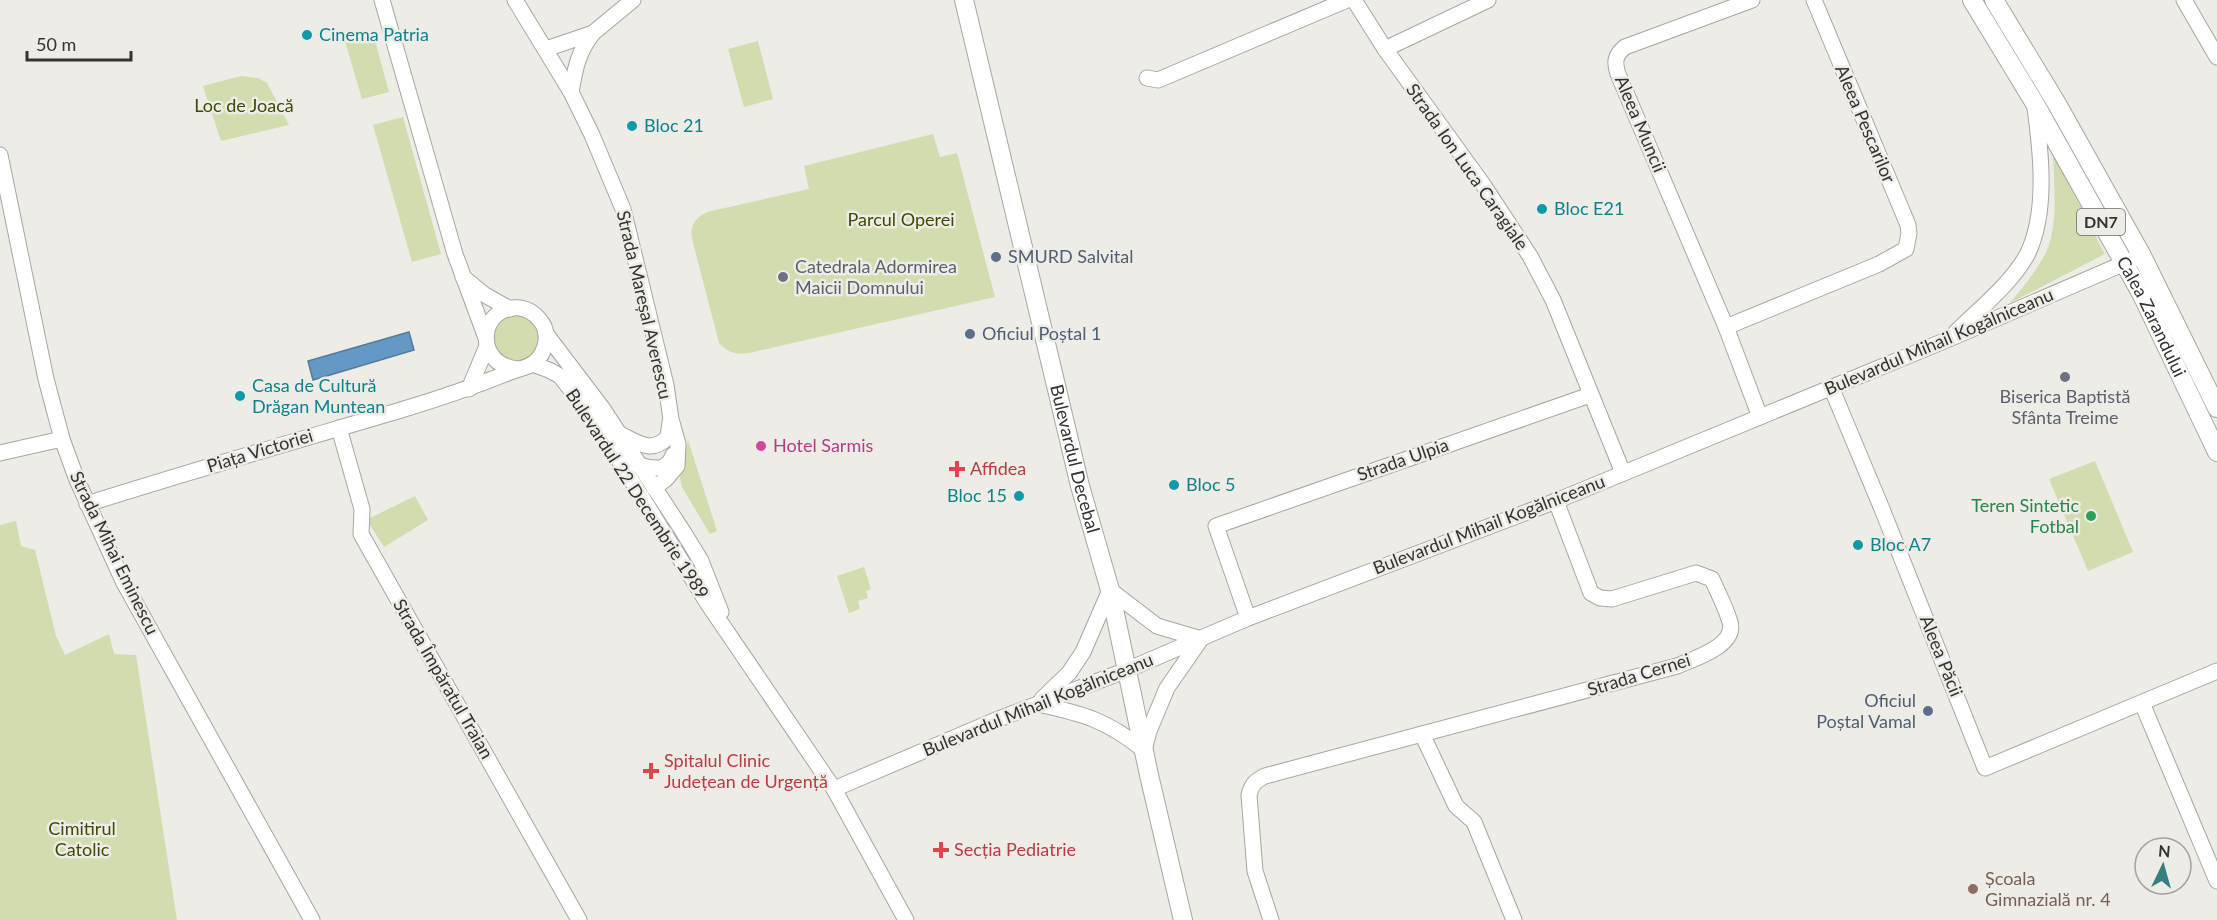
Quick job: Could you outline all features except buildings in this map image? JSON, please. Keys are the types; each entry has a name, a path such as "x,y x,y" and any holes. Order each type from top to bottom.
{"main road":[{"name":"Bulevardul Decebal","path":"964,0 1080,486 1110,590 1183,920"},
{"name":"Calea Zarandului","path":"1972,0 2034,102 2142,295 2217,452"},
{"name":"Calea Zarandului","path":"1994,0 2057,104 2142,256 2217,408"}],"street":[{"path":"382,0 462,276 486,342 495,360 510,368 525,366 541,356 546,345 543,324 530,311 510,309 490,298 462,276"},
{"name":"Strada Mareșal Averescu","path":"515,0 571,92 592,135 623,210 678,444 676,466 666,479 654,488"},
{"path":"571,92 576,63 583,46 593,33 633,0"},
{"path":"1147,78 1158,80 1347,0"},
{"name":"Strada Ion Luca Caragiale","path":"1354,0 1385,49 1484,186 1530,256 1553,300 1623,473"},
{"path":"1385,49 1488,0"},
{"name":"Aleea Muncii","path":"1752,0 1625,47 1615,59 1618,74 1726,327 1760,417"},
{"name":"Aleea Pescarilor","path":"1726,327 1879,264 1906,249 1910,233 1908,225 1814,0"},
{"path":"2184,0 2217,57"},
{"path":"546,49 593,33"},
{"path":"1949,339 2010,278 2027,254 2040,202 2040,155 2034,102"},
{"name":"Strada Mihai Eminescu","path":"0,155 46,379 62,439 87,504 128,590 312,920"},
{"name":"Bulevardul Mihail Kogălniceanu","path":"834,789 1038,704 1127,670 1248,618 1556,501 1949,339 2142,256"},
{"path":"469,390 486,342 488,328 501,312 510,309"},
{"name":"Bulevardul 22 Decembrie 1989","path":"546,334 620,434 701,561 731,638"},
{"name":"Bulevardul 22 Decembrie 1989","path":"525,366 549,370 560,376 591,416 731,638 834,789 906,920"},
{"name":"Piața Victoriei","path":"87,504 469,390 525,366"},
{"name":"Aleea Păcii","path":"1832,387 1985,768 2217,671"},
{"name":"Strada Ulpia","path":"1248,618 1216,526 1590,395"},
{"name":"Strada Mareșal Averescu","path":"620,434 642,446 656,446 668,437 671,419"},
{"name":"Strada Împăratul Traian","path":"339,428 362,509 361,534 579,920"},
{"path":"0,453 62,439"},
{"path":"618,461 657,470 671,461 678,444"},
{"name":"Strada Cernei","path":"1271,920 1255,871 1250,795 1252,784 1265,776 1677,666 1717,649 1727,638 1731,624 1712,579 1705,575 1696,573 1612,599 1600,598 1591,593 1556,501"},
{"path":"1110,590 1157,626 1201,639 1167,688 1149,731 1144,750 1126,735 1097,719 1038,704 1069,673 1083,652 1110,590"},
{"path":"2142,703 2217,881"},
{"path":"1422,734 1456,807 1474,822 1514,920"}],"green space":[{"path":"373,33 389,92 362,99 345,41"},
{"path":"758,41 773,99 744,107 728,49"},
{"name":"Loc de Joacă","path":"241,76 258,78 267,83 289,125 221,141 203,86"},
{"path":"403,117 441,254 412,262 373,125"},
{"name":"Parcul Operei","path":"933,134 940,157 957,153 995,297 749,353 732,353 719,343 692,239 696,219 707,212 809,189 804,166"},
{"path":"2053,153 2105,254 2010,303 2040,263 2051,238 2055,201"},
{"path":"522,315 534,321 539,329 539,347 534,355 526,360 512,361 504,358 497,351 494,333 497,325 504,318"},
{"path":"688,440 717,531 710,534 682,487 679,473"},
{"name":"Teren Sintetic Fotbal","path":"2095,461 2133,552 2088,571 2049,479"},
{"path":"415,496 428,520 384,547 370,525 370,518"},
{"name":"Cimitirul Catolic","path":"16,521 21,546 35,550 56,636 65,655 109,634 114,654 136,655 177,920 0,920 0,525"},
{"path":"864,567 871,589 866,591 868,598 858,601 860,609 849,613 837,576"}],"water":[{"path":"409,332 414,350 313,380 308,361"}],"place":[{"name":"Cinema Patria","path":"307,35"},
{"name":"Bloc 21","path":"632,126"},
{"name":"Bloc E21","path":"1542,209"},
{"name":"SMURD Salvital","path":"996,257"},
{"name":"Catedrala Adormirea Maicii Domnului","path":"783,277"},
{"name":"Oficiul Poștal 1","path":"970,334"},
{"name":"Biserica Baptistă Sfânta Treime","path":"2065,377"},
{"name":"Casa de Cultură Drăgan Muntean","path":"240,396"},
{"name":"Hotel Sarmis","path":"761,446"},
{"name":"Affidea","path":"957,469"},
{"name":"Bloc 5","path":"1174,485"},
{"name":"Bloc 15","path":"1019,496"},
{"name":"Teren Sintetic Fotbal","path":"2091,516"},
{"name":"Bloc A7","path":"1858,545"},
{"name":"Oficiul Poștal Vamal","path":"1928,711"},
{"name":"Spitalul Clinic Județean de Urgență","path":"651,771"},
{"name":"Secția Pediatrie","path":"941,850"},
{"name":"Școala Gimnazială nr. 4","path":"1973,889"}]}
